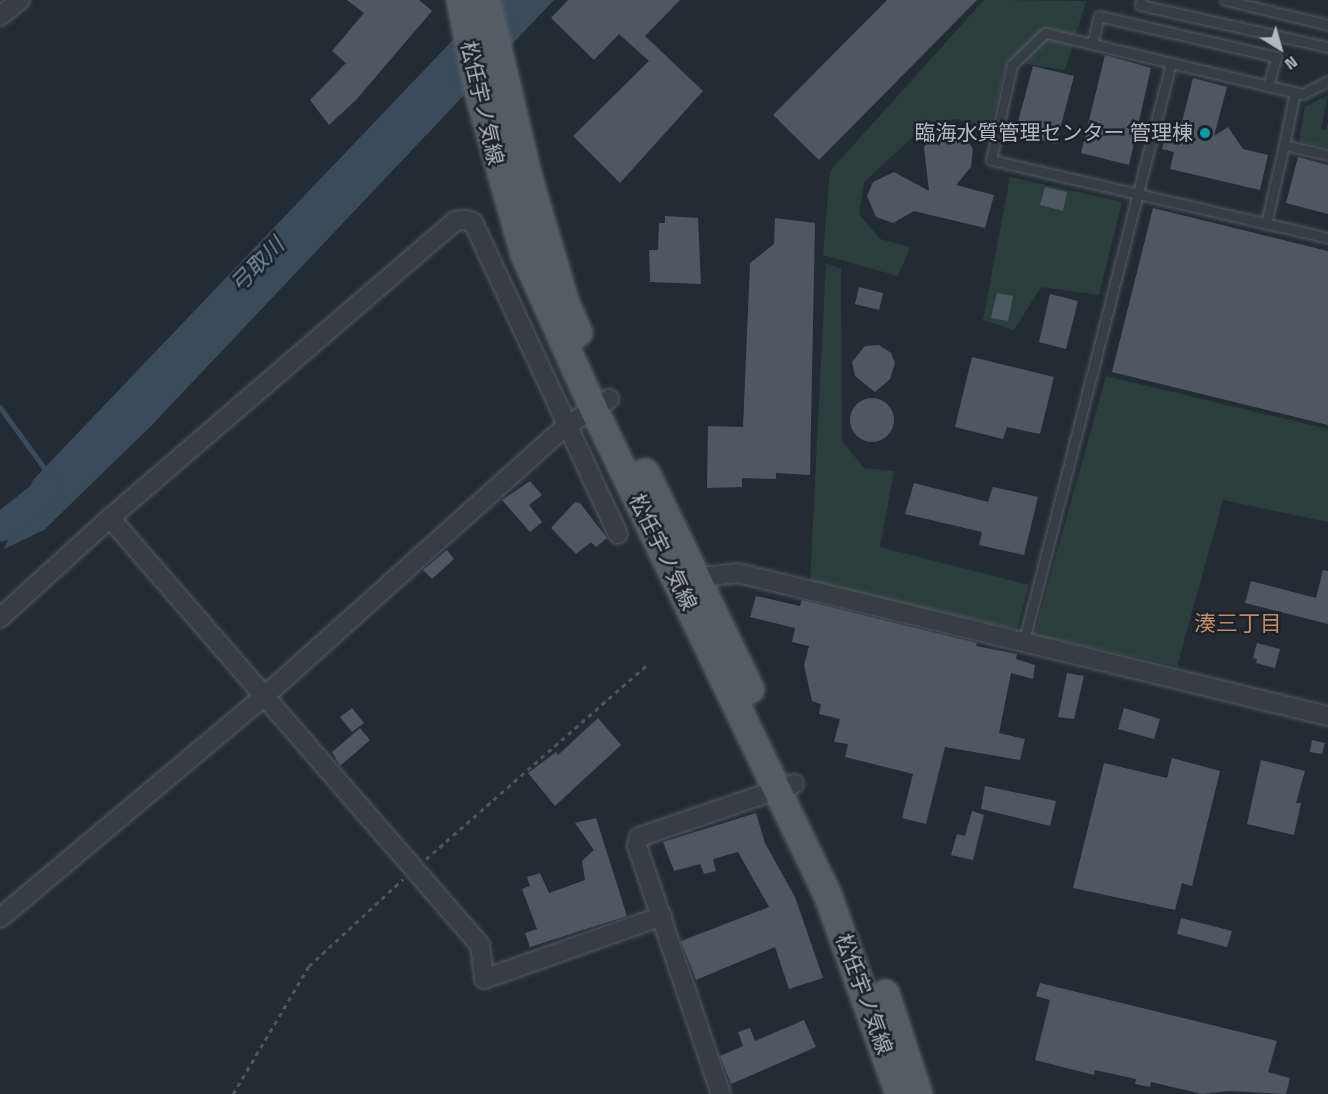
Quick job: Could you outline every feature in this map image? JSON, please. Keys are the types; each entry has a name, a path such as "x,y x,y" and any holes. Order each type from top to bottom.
{"main road":[{"name":"松任宇ノ気線","path":"460,0 478,92 524,254 687,578 785,788 867,945 918,1094"},
{"name":"松任宇ノ気線","path":"486,0 501,76 565,303 601,404"},
{"name":"松任宇ノ気線","path":"785,788 852,955 899,1094"}],"street":[{"path":"0,16 20,0"},
{"path":"0,618 110,518 455,221 473,222 618,534"},
{"path":"0,918 266,695 566,426 601,404"},
{"path":"110,518 266,695 480,945 484,979 662,916"},
{"path":"687,578 738,573 1328,716"},
{"path":"721,1094 637,846 639,837 785,788"}],"lane":[{"path":"1141,0 1140,4 1328,47"},
{"path":"1225,0 1328,25"},
{"path":"1092,44 1099,16 1276,57 1268,86"},
{"path":"1328,81 1302,94 1044,33 1012,65 991,160 1328,238"},
{"path":"1024,641 1171,63"},
{"path":"1266,224 1295,92"},
{"path":"1284,145 1328,155"}],"path":[{"path":"233,1094 309,966 414,869 646,666"}],"shaded area":[{"path":"984,0 1086,1 1065,70 1007,61 990,129 957,119 929,122 864,182 859,214 880,239 910,247 898,276 823,255 830,171"},
{"path":"1328,95 1321,129 1326,130 1328,122 1328,148 1299,141 1305,107"},
{"path":"1010,177 1122,202 1099,295 1041,287 1014,330 983,320"},
{"path":"826,263 841,269 842,441 864,468 894,471 880,547 1029,585 1017,629 810,583"},
{"path":"1106,376 1328,429 1328,522 1223,500 1177,666 1034,635"}],"water":[{"path":"491,0 554,0 150,427 44,530 4,549 33,480"}],"building":[{"path":"347,0 419,0 432,11 356,100 329,125 310,100 346,63 332,51 364,13"},
{"path":"568,0 680,0 645,36 703,91 620,183 573,136 649,61 619,34 594,60 551,18"},
{"path":"887,0 977,0 819,160 773,115"},
{"path":"1105,55 1151,68 1129,165 1081,153"},
{"path":"1033,66 1074,76 1056,144 1015,133"},
{"name":"臨海水質管理センター 管理棟","path":"1193,78 1227,87 1214,136 1228,127 1243,149 1268,155 1260,190 1170,169 1174,152 1162,149 1166,132 1179,134"},
{"path":"948,129 964,135 973,149 971,167 956,185 994,195 985,228 914,211 893,223 876,217 867,196 873,182 894,172 929,191 924,147 933,134"},
{"path":"1298,157 1328,165 1328,214 1286,203"},
{"path":"1045,187 1067,192 1063,211 1040,205"},
{"path":"1153,208 1328,251 1328,425 1112,372"},
{"path":"665,216 698,218 701,284 650,282 649,250 658,250 659,223 665,223"},
{"path":"775,218 815,223 810,475 776,473 776,479 742,478 742,487 707,488 708,426 743,427 750,263 774,244"},
{"path":"859,287 883,293 879,310 855,304"},
{"path":"997,293 1013,296 1008,321 991,318"},
{"path":"1050,294 1078,301 1066,349 1039,342"},
{"path":"879,345 891,353 895,363 890,379 875,392 855,376 852,362 865,346"},
{"path":"972,357 1054,377 1040,434 1007,427 1003,439 955,427"},
{"path":"872,398 881,399 888,404 893,411 893,429 888,436 881,441 872,442 863,441 856,436 851,429 850,420 851,411 856,404 863,399"},
{"path":"530,481 542,495 529,505 542,522 530,532 502,500"},
{"path":"914,483 988,502 993,487 1038,497 1024,555 979,545 982,532 905,514"},
{"path":"575,502 580,503 607,538 596,547 591,542 576,554 551,528"},
{"path":"447,550 454,559 432,579 423,570"},
{"path":"1323,570 1328,571 1328,624 1245,603 1251,581 1316,598"},
{"path":"756,596 800,606 802,600 977,643 976,646 1017,654 1016,659 1035,665 1033,679 1011,673 999,733 1025,739 1020,760 945,747 926,824 902,818 913,774 845,757 848,744 834,742 840,719 819,714 821,704 812,701 804,665 809,646 792,642 795,628 750,617"},
{"path":"1257,643 1280,649 1275,668 1256,663 1257,659 1253,658"},
{"path":"1067,673 1084,676 1074,719 1058,717"},
{"path":"352,708 364,723 352,732 340,717"},
{"path":"1124,708 1160,719 1154,739 1118,729"},
{"path":"598,718 621,745 555,806 528,773 556,752 558,755"},
{"path":"360,728 370,740 340,766 332,752"},
{"path":"1312,740 1325,743 1322,754 1310,752"},
{"path":"1172,758 1220,771 1192,886 1182,883 1175,910 1073,888 1104,763 1167,778"},
{"path":"1261,760 1305,771 1296,803 1301,803 1294,835 1247,824"},
{"path":"985,786 1056,801 1050,826 981,809"},
{"path":"972,811 984,815 973,860 951,855 957,834 965,836"},
{"path":"756,813 765,843 795,897 823,978 789,989 775,947 696,980 681,941 769,907 738,852 713,859 716,871 704,874 700,864 674,871 663,842"},
{"path":"596,818 627,916 530,947 525,933 537,929 522,889 530,886 527,877 540,873 549,893 585,880 582,861 594,850 575,823"},
{"path":"1181,918 1232,931 1227,947 1177,934"},
{"path":"1040,983 1277,1041 1268,1072 1290,1078 1286,1094 1229,1091 1202,1094 1151,1082 1150,1087 1135,1084 1136,1079 1095,1070 1094,1075 1035,1060 1050,1000 1036,996"},
{"path":"804,1020 816,1047 731,1084 720,1056 743,1046 738,1032 750,1028 755,1041"}],"waterway":[{"path":"0,407 46,470"},
{"name":"弓取川","path":"0,528 49,489"}],"place":[{"name":"臨海水質管理センター 管理棟","path":"1205,133"}],"district":[{"name":"湊三丁目","path":"1238,624"}]}
